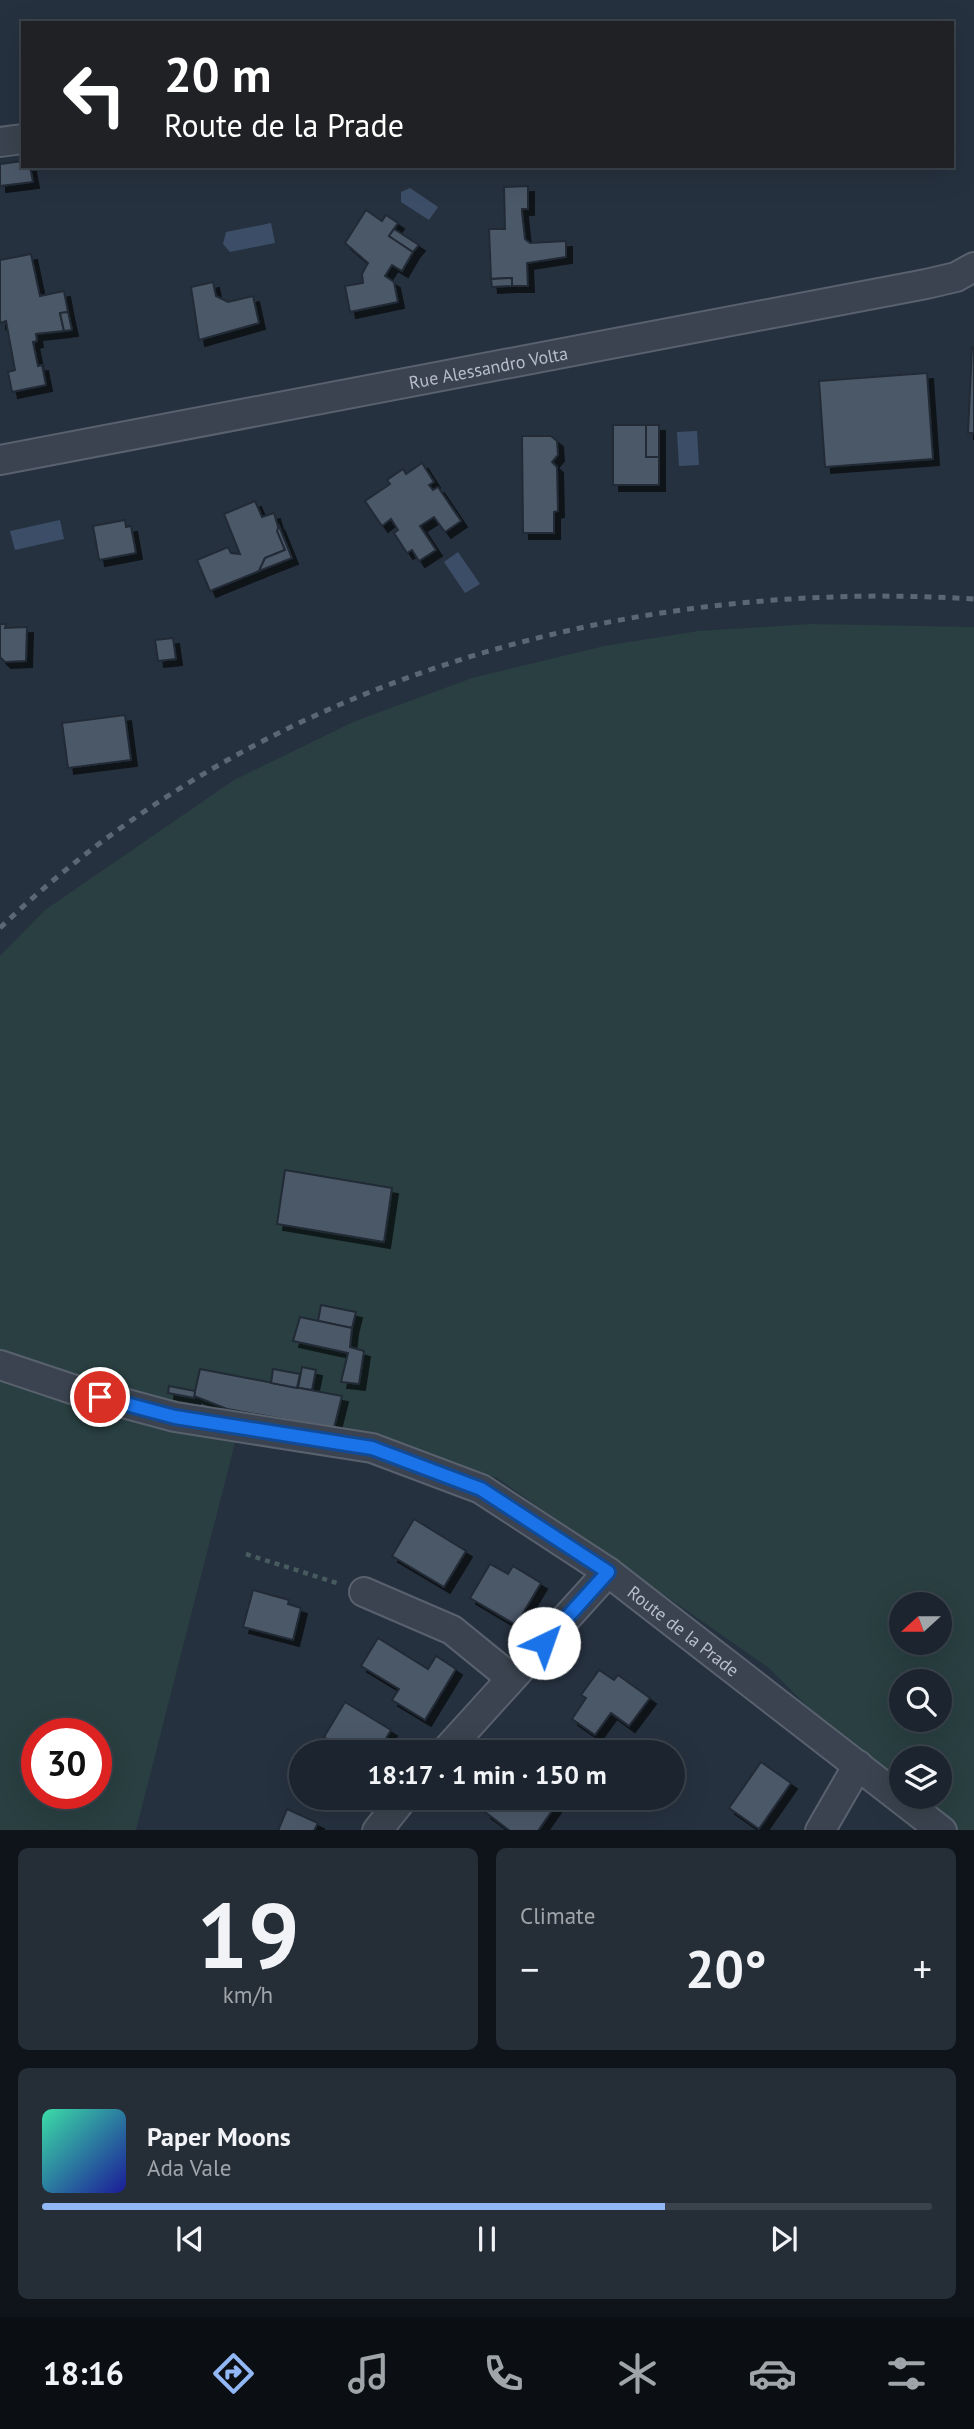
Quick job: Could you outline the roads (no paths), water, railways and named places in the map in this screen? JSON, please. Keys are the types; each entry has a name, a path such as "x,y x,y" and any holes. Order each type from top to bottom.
{"street":[{"path":"0,142 21,139"},
{"name":"Rue Alessandro Volta","path":"0,460 899,290 956,277 974,267"},
{"name":"Route de la Prade","path":"0,1365 75,1390 175,1417 372,1448 481,1489 608,1572 942,1830"},
{"path":"456,1740 608,1572"},
{"path":"364,1592 452,1630 511,1678"},
{"path":"820,1830 858,1765"},
{"path":"377,1830 393,1810"}],"water":[{"path":"410,188 438,207 429,220 401,202 401,192"},
{"path":"271,223 275,243 230,252 223,244 226,232"},
{"path":"697,431 699,465 679,466 677,432"},
{"path":"60,520 64,539 15,550 10,531"},
{"path":"458,552 480,584 465,593 444,562"}],"railway":[{"path":"0,928 102,842 212,769 329,709 452,662 580,628 710,606 842,597 974,599"}]}
